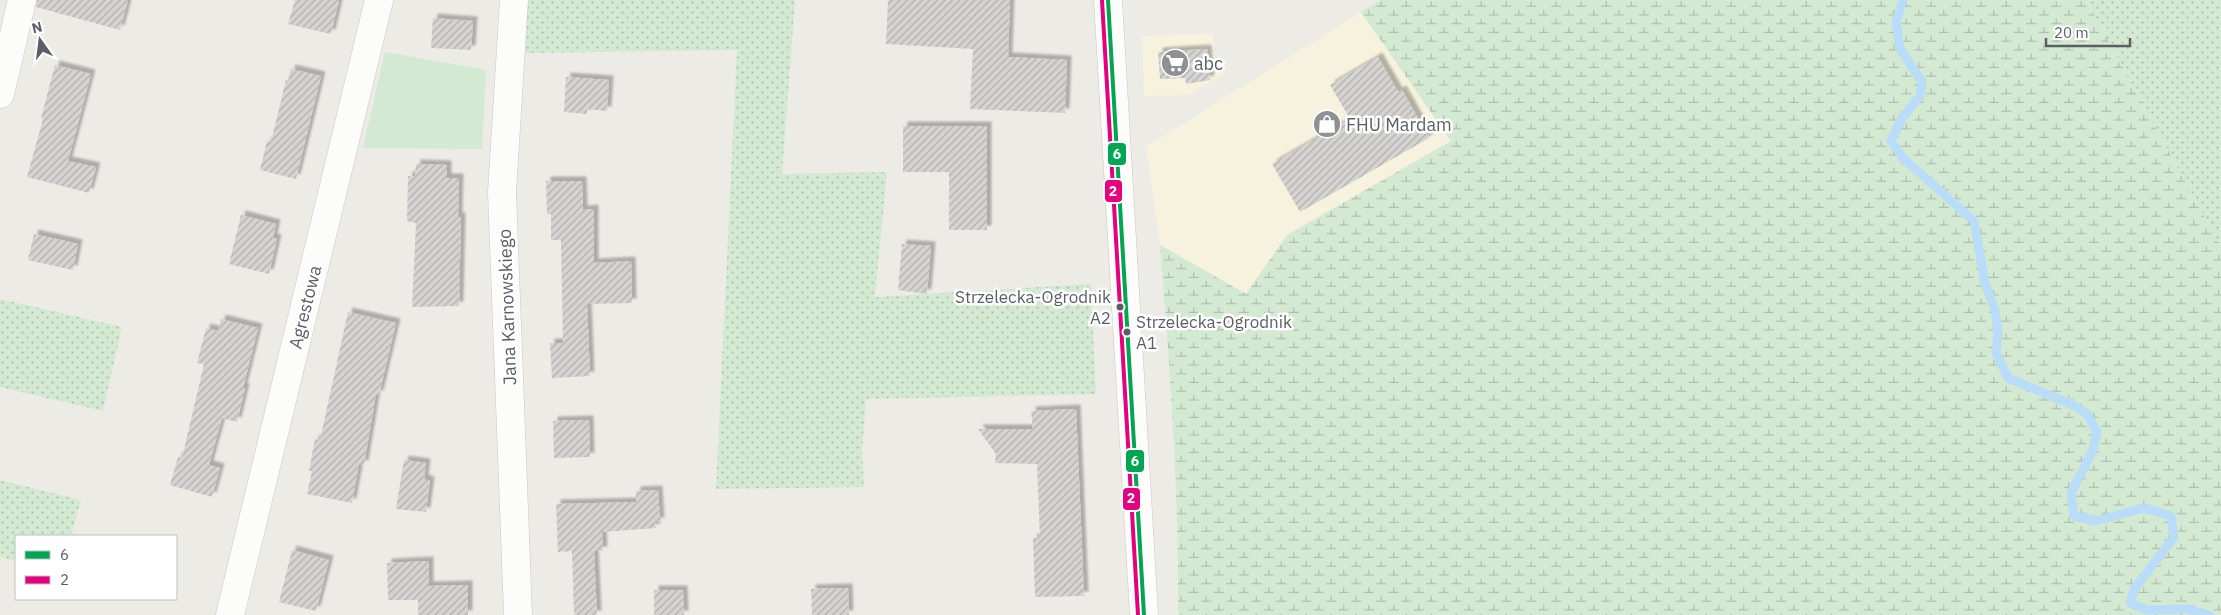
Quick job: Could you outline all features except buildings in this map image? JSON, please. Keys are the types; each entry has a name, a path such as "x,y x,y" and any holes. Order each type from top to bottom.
{"street":[{"path":"0,94 22,0"},
{"name":"Agrestowa","path":"230,615 379,0"},
{"name":"Jana Karnowskiego","path":"514,0 502,192 518,615"},
{"path":"1108,0 1144,615"}],"shaded area":[{"path":"1361,12 1451,141 1287,235 1246,294 1160,245 1146,147"},
{"path":"1213,34 1215,64 1227,72 1189,95 1144,96 1142,36"}],"green space":[{"path":"528,0 795,0 782,174 887,172 875,297 1091,284 1096,394 866,399 862,451 864,487 716,489 737,50 525,53"},
{"path":"1381,0 2086,0 2221,247 2221,615 1178,615 1175,476 1160,245 1246,294 1287,235 1451,141 1361,12"},
{"path":"2086,0 2221,0 2221,247"},
{"path":"385,52 486,70 482,149 363,148"},
{"path":"0,299 122,327 103,411 0,387"},
{"path":"0,480 81,500 71,535 15,535 15,561 0,557"}],"waterway":[{"path":"1903,0 1896,22 1900,49 1922,82 1920,96 1902,118 1891,141 1903,158 1974,221 1985,283 1995,310 1998,333 1996,353 2008,378 2073,405 2087,414 2097,432 2093,450 2071,493 2074,516 2096,521 2144,508 2171,516 2174,537 2135,588 2130,603 2147,610 2187,609 2209,615"}],"transit line":[{"name":"2","path":"1102,0 1138,615"},
{"name":"6","path":"1108,0 1144,615"}],"place":[{"name":"abc","path":"1175,63"},
{"name":"FHU Mardam","path":"1327,124"},
{"name":"Strzelecka-Ogrodnik A2","path":"1120,307"},
{"name":"Strzelecka-Ogrodnik A1","path":"1127,332"}]}
